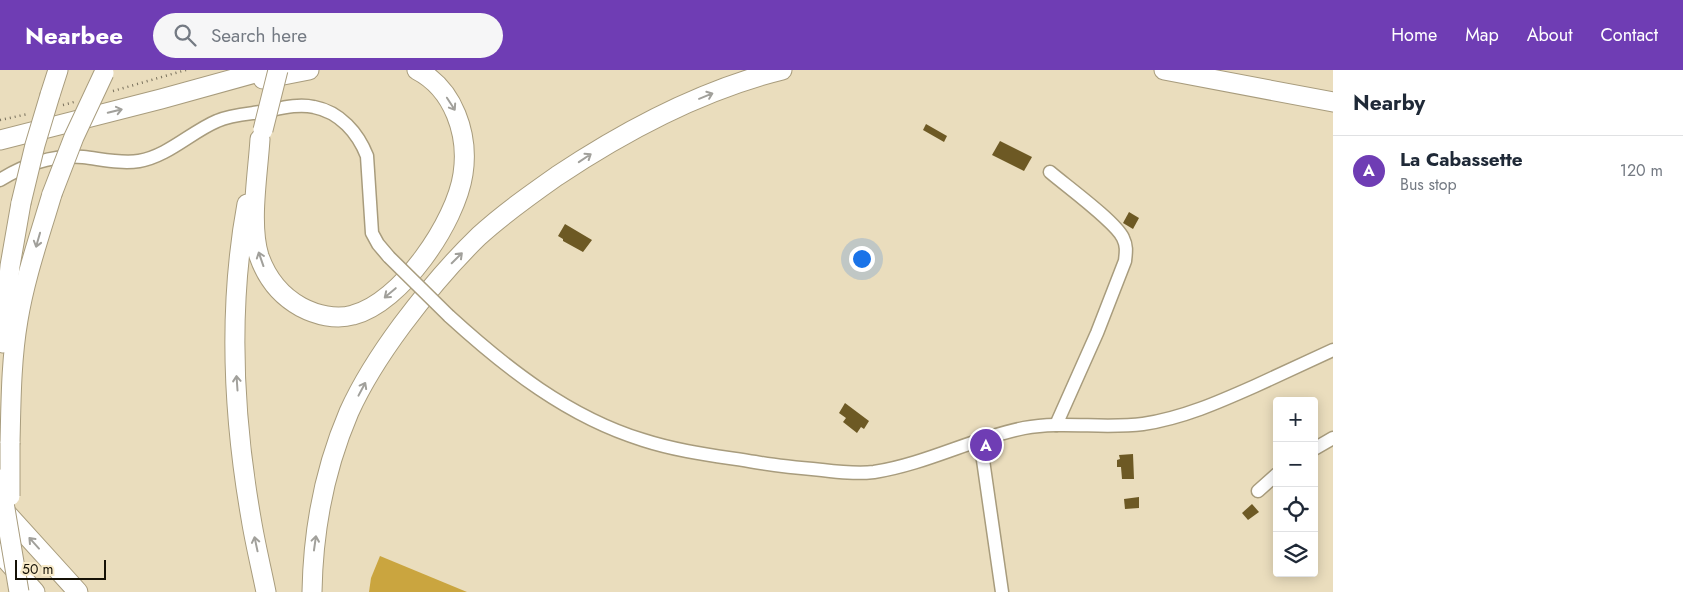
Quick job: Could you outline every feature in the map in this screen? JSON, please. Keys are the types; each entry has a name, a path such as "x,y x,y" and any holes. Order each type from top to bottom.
{"highway":[{"path":"0,402 9,275 21,203 35,146 58,70"},
{"path":"0,140 266,70"},
{"path":"266,592 251,518 242,454 236,373 236,302 241,239 262,134 278,70"},
{"path":"161,99 310,70"},
{"path":"262,134 255,218 259,256 269,278 280,293 293,303 313,313 332,317 352,316 370,309 389,295 418,265 447,220 458,195 463,174 464,144 460,122 454,108 444,94 417,70"},
{"path":"312,592 313,562 322,499 337,444 350,410 384,350 452,264 480,236 526,198 594,151 661,114 719,90 782,70"},
{"path":"1164,70 1333,101"},
{"path":"1202,70 1333,101"},
{"path":"11,537 10,443 12,380 18,320 28,276 52,194 74,137 105,72"},
{"path":"0,479 19,592"},
{"path":"0,506 78,592"},
{"path":"0,553 35,592"}],"street":[{"path":"0,180 15,172 59,157 75,156 116,161 141,161 161,153 218,120 293,106 314,106 329,111 340,118 358,137 367,156 370,219 372,232 378,244 448,316 505,364 574,411 611,429 636,438 686,451 775,466 853,473 870,472 912,464 978,440 1028,428 1056,425 1102,427 1143,424 1174,418 1207,408 1333,350"},
{"path":"1050,172 1114,225 1122,236 1126,249 1125,260 1098,333 1056,425"},
{"path":"1318,447 1333,438"},
{"path":"978,440 983,460 1002,592"},
{"path":"1258,491 1273,478"}],"shaded area":[{"path":"380,556 467,592 369,592 371,578"}],"building":[{"path":"926,124 947,136 944,142 923,130"},
{"path":"1000,141 1032,157 1024,171 992,155"},
{"path":"1129,212 1139,218 1133,229 1123,223"},
{"path":"565,224 592,240 583,252 563,241 558,236"},
{"path":"845,403 869,421 864,429 861,427 857,433 843,422 846,418 839,413"},
{"path":"1133,454 1134,479 1122,479 1121,467 1117,467 1117,460 1120,459 1119,455"},
{"path":"1139,497 1139,508 1125,509 1124,499"},
{"path":"1252,504 1259,512 1248,520 1242,513"}],"place":[{"name":"La Cabassette","path":"986,445"}]}
